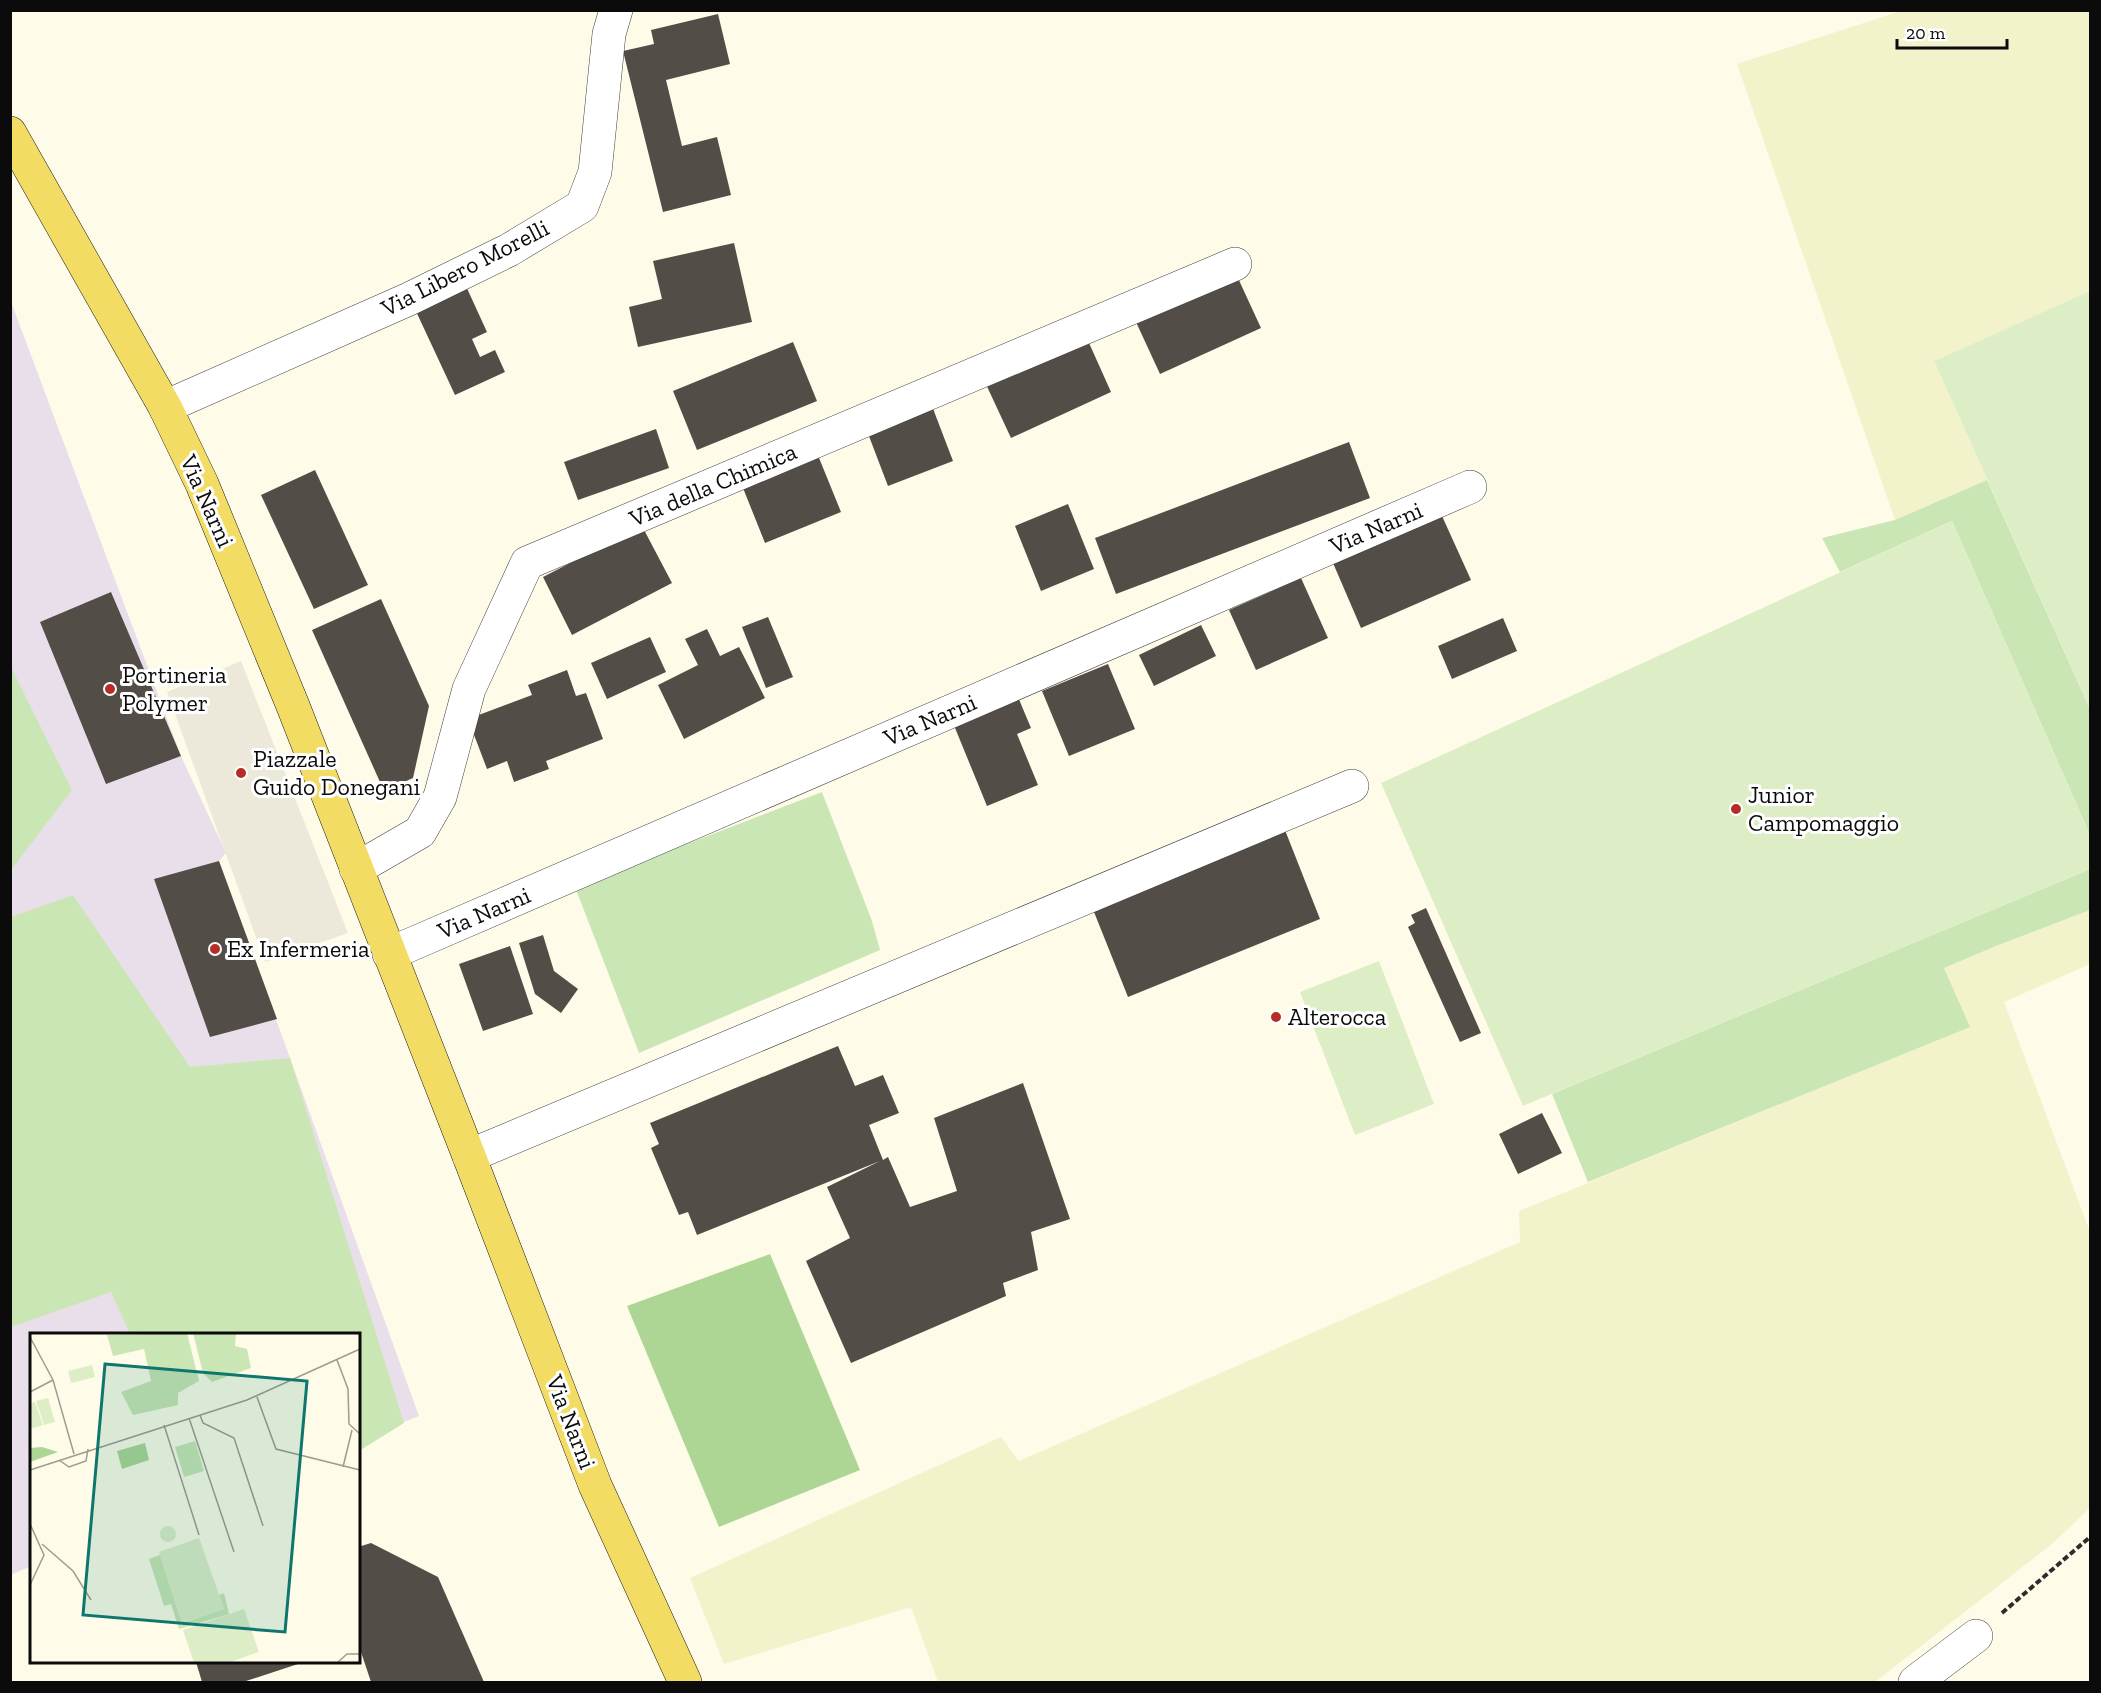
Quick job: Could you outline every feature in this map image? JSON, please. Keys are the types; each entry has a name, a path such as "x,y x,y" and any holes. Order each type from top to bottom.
{"main road":[{"name":"Via Narni","path":"10,133 165,407 202,484 293,706 595,1485 685,1683"}],"street":[{"name":"Via Libero Morelli","path":"165,407 409,299 509,250 582,206 596,172 609,34 616,10"},
{"name":"Via della Chimica","path":"356,869 420,832 440,797 469,689 526,563 1235,264"},
{"name":"Via Narni","path":"389,954 1470,487"},
{"path":"469,1156 1352,786"},
{"path":"1915,1683 1976,1636"}],"path":[{"path":"1976,1636 2091,1537"}],"shaded area":[{"path":"10,299 181,756 226,853 219,861 419,1416 360,1440 360,1333 30,1333 30,1566 11,1575"},
{"name":"Piazzale Guido Donegani","path":"241,661 348,933 265,962 167,692"}],"green space":[{"path":"1901,11 2090,11 2090,291 1934,361 1987,480 1895,520 1737,64"},
{"path":"2090,291 2090,709 1934,361"},
{"path":"1987,480 2090,709 2090,835 1952,521 1840,572 1822,538 1895,520"},
{"name":"Junior Campomaggio","path":"1952,521 2090,835 2090,869 1523,1106 1381,783"},
{"path":"10,665 72,790 11,870 10,870"},
{"path":"822,792 872,921 880,950 639,1053 575,887"},
{"path":"2090,869 2090,910 1944,968 1970,1027 1588,1182 1552,1094"},
{"path":"73,895 190,1067 290,1058 404,1423 360,1450 360,1333 130,1333 111,1292 11,1327 11,917"},
{"path":"2090,910 2090,964 2004,1002 2090,1232 2090,1508 2052,1544 1875,1682 938,1682 911,1607 724,1664 690,1578 1001,1437 1019,1461 1520,1242 1519,1211 1969,1027 1944,968"},
{"path":"1379,961 1434,1104 1355,1135 1300,992"},
{"path":"770,1254 860,1470 719,1527 627,1306"}],"building":[{"path":"718,14 730,64 666,80 682,146 717,137 731,195 663,212 623,51 654,44 651,30"},
{"path":"734,243 752,322 638,347 629,307 662,299 653,261"},
{"path":"1237,276 1261,328 1160,374 1136,322"},
{"path":"465,284 487,332 472,339 480,357 495,350 505,372 455,395 414,307"},
{"path":"1085,334 1111,392 1011,438 984,380"},
{"path":"793,342 817,401 697,450 673,391"},
{"path":"932,406 953,461 888,486 867,431"},
{"path":"656,429 669,468 578,500 564,462"},
{"path":"1349,442 1370,498 1116,594 1095,538"},
{"path":"817,453 841,512 765,543 741,483"},
{"path":"315,470 368,585 314,609 261,495"},
{"path":"1068,504 1094,569 1041,591 1015,526"},
{"path":"1442,516 1471,580 1361,628 1333,563"},
{"path":"642,526 672,583 572,635 543,577"},
{"path":"1301,578 1328,638 1256,670 1229,610"},
{"name":"Portineria Polymer","path":"111,592 181,756 106,784 40,622"},
{"path":"381,599 429,706 413,778 384,791 312,630"},
{"path":"768,617 793,677 766,688 742,627"},
{"path":"1503,618 1517,651 1452,679 1438,646"},
{"path":"1201,625 1216,656 1154,686 1139,655"},
{"path":"707,629 720,656 739,647 765,698 684,739 658,685 698,665 685,639"},
{"path":"650,637 666,672 607,699 591,663"},
{"path":"1108,664 1135,729 1069,756 1042,691"},
{"path":"567,670 576,696 586,693 603,739 546,761 549,769 514,782 507,761 487,769 468,719 532,695 528,685"},
{"path":"1018,697 1031,728 1017,734 1038,785 987,806 953,723"},
{"path":"1283,825 1320,919 1128,997 1090,902"},
{"name":"Ex Infermeria","path":"219,861 277,1019 210,1037 154,879"},
{"path":"1426,908 1481,1033 1460,1042 1408,927 1415,923 1411,915"},
{"path":"543,935 554,971 578,989 561,1013 535,994 519,943"},
{"path":"510,946 533,1014 483,1031 459,964"},
{"path":"838,1046 855,1086 883,1075 899,1113 869,1125 883,1160 888,1157 910,1207 957,1191 934,1118 1023,1083 1070,1219 1031,1232 1038,1270 1003,1283 1006,1296 851,1363 806,1261 850,1238 827,1187 880,1161 697,1235 688,1212 679,1215 651,1148 659,1144 650,1123"},
{"path":"1542,1113 1562,1153 1518,1174 1499,1134"},
{"path":"371,1543 438,1577 484,1682 371,1682 360,1649 360,1546"},
{"path":"196,1663 301,1663 243,1682 202,1682"}],"place":[{"name":"Portineria Polymer","path":"110,689"},
{"name":"Piazzale Guido Donegani","path":"241,773"},
{"name":"Junior Campomaggio","path":"1736,809"},
{"name":"Ex Infermeria","path":"215,949"},
{"name":"Alterocca","path":"1276,1017"}]}
